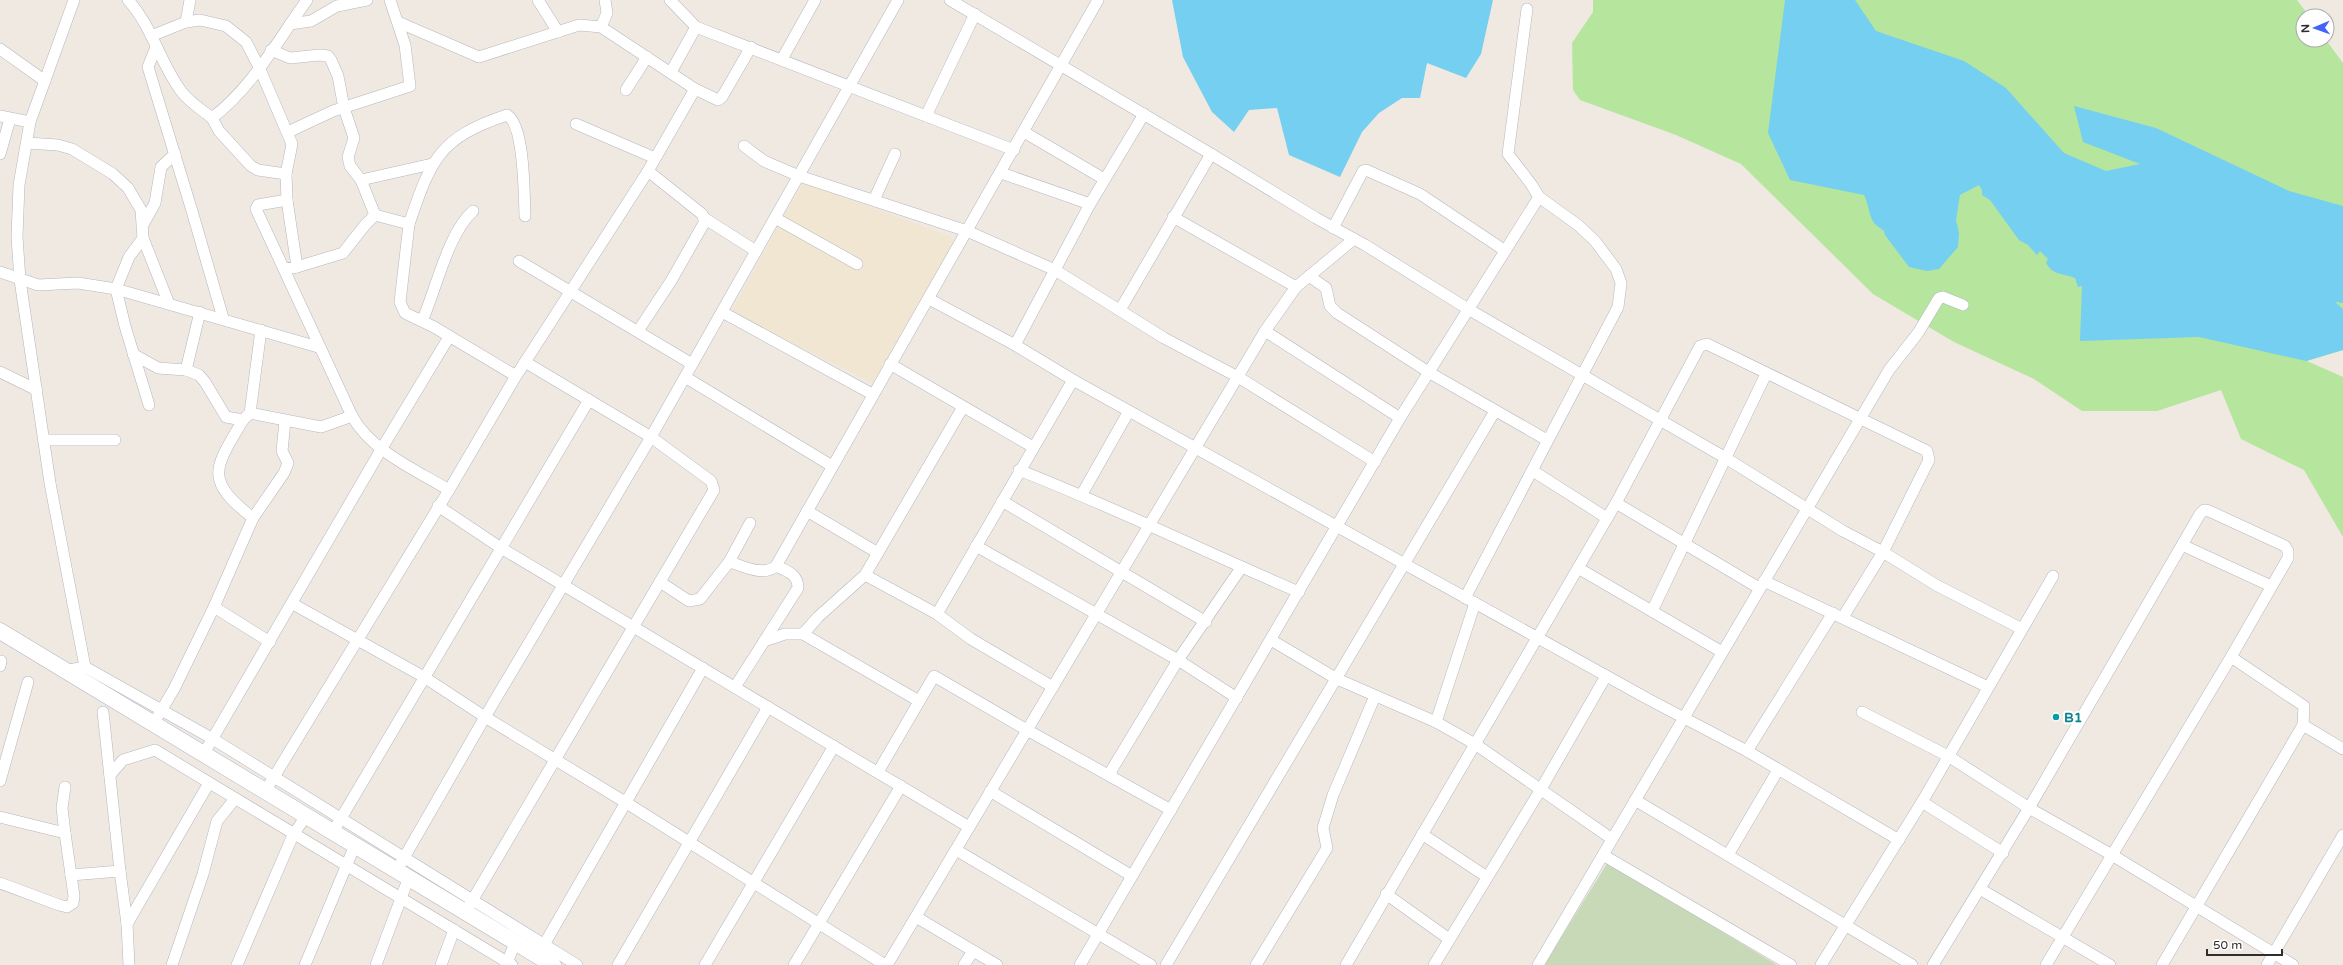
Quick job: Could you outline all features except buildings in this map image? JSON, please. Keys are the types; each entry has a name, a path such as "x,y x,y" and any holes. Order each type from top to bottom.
{"street":[{"path":"74,0 30,122 19,185 17,230 20,280 50,483 85,667"},
{"path":"128,0 152,36 156,47 182,93 212,118 219,131 251,166 258,170 286,174"},
{"path":"186,22 190,0"},
{"path":"212,118 228,104 259,67 307,0"},
{"path":"290,24 311,21 338,6 367,0"},
{"path":"288,132 344,108 410,86 408,64 398,22 390,0"},
{"path":"538,0 558,32"},
{"path":"601,27 607,13 605,0"},
{"path":"670,0 696,27 1014,150"},
{"path":"376,965 400,898 403,868 484,717 564,586 651,438 898,0"},
{"path":"950,0 1144,114 1468,309 1724,457 1843,531 1883,552 1936,585 2022,629"},
{"path":"729,562 762,571 770,571 776,566 872,394 929,299 1098,0"},
{"path":"782,59 812,1"},
{"path":"1465,598 1618,307 1621,283 1616,269 1595,241 1578,225 1539,197 1532,184 1511,160 1507,149 1527,8"},
{"path":"926,116 975,14"},
{"path":"152,36 186,22 200,20 226,26 246,42 259,67 288,132 292,147 286,174 287,200 297,267"},
{"path":"398,22 479,57 583,24 601,27 695,89 718,100 722,97 751,47"},
{"path":"671,72 696,27"},
{"path":"156,47 148,67 223,318"},
{"path":"0,49 45,80"},
{"path":"271,50 294,59 320,55 328,56 338,76 344,108 354,138 348,157 350,166 362,180 375,215"},
{"path":"626,90 646,57"},
{"path":"270,784 356,640 449,490 516,376 648,171 695,89"},
{"path":"1015,345 1090,204 1144,114"},
{"path":"516,376 422,321 405,313 400,302 409,224 432,164 446,147 466,132 507,115 512,118 516,125 523,173 525,216"},
{"path":"0,154 5,117 30,122"},
{"path":"576,124 655,158"},
{"path":"1024,132 1104,179"},
{"path":"26,143 58,145 72,149 113,174 128,188 141,210 144,223 143,238 169,304"},
{"path":"744,146 764,161 799,176 967,231 1055,270 1164,338 1238,377 1374,462"},
{"path":"144,223 155,203 161,167 175,154"},
{"path":"874,200 895,154"},
{"path":"1120,310 1211,154"},
{"path":"362,180 432,164"},
{"path":"1332,228 1363,171 1366,170 1420,194 1504,250"},
{"path":"648,171 702,214 704,218 756,251"},
{"path":"1001,172 1090,204"},
{"path":"1080,965 1400,418 1430,373 1504,250 1539,197"},
{"path":"287,200 256,206 286,269 318,347 352,416 366,436 382,448 449,490"},
{"path":"422,321 456,234 464,219 473,211"},
{"path":"375,215 409,224"},
{"path":"286,269 343,253 365,224 375,215"},
{"path":"1173,217 1296,287"},
{"path":"638,331 671,282 704,223 704,218"},
{"path":"775,218 857,264"},
{"path":"143,238 129,257 116,289 133,354 149,405"},
{"path":"293,604 424,677 484,717 625,802 886,965 1265,331 1296,287 1354,240"},
{"path":"519,261 692,364"},
{"path":"0,272 38,285 78,283 116,289 223,318 318,347"},
{"path":"1309,276 1326,288 1330,306 1338,313 1430,373 1547,440"},
{"path":"1538,965 1889,370 1918,333 1936,301 1943,297 1963,305"},
{"path":"929,299 1015,345 1073,380 1683,719 1747,751 1899,840"},
{"path":"186,370 200,312"},
{"path":"722,312 872,394"},
{"path":"253,518 226,493 219,476 219,462 247,416 261,330"},
{"path":"1265,331 1400,418"},
{"path":"203,755 293,604 382,448 449,337"},
{"path":"1346,965 1386,894 1616,503 1700,346 1707,344 1860,420 1927,451 1929,455 1929,460 1883,552 1838,615 1747,751"},
{"path":"133,354 158,368 186,370 199,375 205,382 226,417 247,416 321,426 352,416"},
{"path":"469,906 632,626 660,582 714,490 711,481 651,438 525,362"},
{"path":"890,364 963,408 1033,447"},
{"path":"0,372 37,390"},
{"path":"1652,611 1724,457 1766,374"},
{"path":"685,377 832,466"},
{"path":"937,614 1019,470 1073,380"},
{"path":"336,826 588,400"},
{"path":"804,634 822,614 865,575 963,408"},
{"path":"1082,494 1130,411"},
{"path":"1166,965 1495,411"},
{"path":"152,724 162,710 214,607 253,518 288,463 282,451 286,421"},
{"path":"44,440 115,440"},
{"path":"1019,470 1082,494 1241,568 1299,592"},
{"path":"1532,471 1607,518"},
{"path":"1002,501 1206,622"},
{"path":"1616,503 1684,544 1762,585 1838,615 1988,687"},
{"path":"438,506 500,548 969,827"},
{"path":"1932,965 2003,852 2200,514 2204,510 2209,511 2284,546 2288,551 2288,558 2232,657 2046,965"},
{"path":"807,511 878,553"},
{"path":"660,582 689,600 700,599 729,562 750,523"},
{"path":"2182,544 2271,586"},
{"path":"976,546 1178,660 1237,698"},
{"path":"734,687 798,588 798,580 793,574 776,566"},
{"path":"1112,776 1111,771 1178,660 1206,622 1241,568"},
{"path":"1578,568 1722,652"},
{"path":"865,575 937,614 971,639 1053,686"},
{"path":"1822,965 1845,925 1922,802 2053,576"},
{"path":"1436,722 1476,603"},
{"path":"214,607 270,642"},
{"path":"0,631 203,755 270,784 403,868 541,950 553,965"},
{"path":"764,642 785,634 804,634 919,701"},
{"path":"1271,640 1337,679 1436,722 1475,744 1612,839"},
{"path":"2162,965 2303,725 2304,706 2232,657"},
{"path":"64,671 85,667 162,710 213,740 270,784 306,816 336,826 355,845 403,868"},
{"path":"541,950 702,668"},
{"path":"878,772 934,676 1027,730 1171,810"},
{"path":"1434,965 1541,789 1606,676"},
{"path":"0,780 28,682"},
{"path":"1256,965 1327,848 1323,828 1333,795 1375,696"},
{"path":"618,965 768,707"},
{"path":"103,712 120,871 128,924 129,965"},
{"path":"1862,712 1948,756 2029,808 2112,855 2293,965"},
{"path":"2303,725 2343,749"},
{"path":"705,965 834,746"},
{"path":"110,775 123,760 152,749 508,964 516,941"},
{"path":"1728,855 1778,770"},
{"path":"128,924 209,783"},
{"path":"794,965 901,786"},
{"path":"0,883 67,907 73,903 74,896 62,808 65,787"},
{"path":"990,791 1132,876"},
{"path":"172,965 204,874 217,821 235,799"},
{"path":"1635,800 1912,965"},
{"path":"1922,802 2003,852"},
{"path":"237,965 293,835 306,816"},
{"path":"0,817 65,833"},
{"path":"1422,834 1487,877"},
{"path":"2267,965 2343,835"},
{"path":"305,965 355,845"},
{"path":"956,850 1152,965"},
{"path":"1603,855 1791,965"},
{"path":"71,875 120,871"},
{"path":"1980,889 2110,965"},
{"path":"1386,894 1449,939"},
{"path":"469,906 516,941 577,965"},
{"path":"916,917 997,965"},
{"path":"441,965 454,930"},
{"path":"964,965 973,951"}],"shaded area":[{"path":"804,183 951,237 954,242 873,383 731,313 779,224"}],"green space":[{"path":"1593,0 2297,0 2303,8 2295,8 2295,48 2332,48 2343,63 2343,350 2307,361 2343,377 2343,537 2304,470 2241,439 2221,390 2157,411 2082,411 2034,379 1954,342 1873,294 1741,164 1676,135 1580,100 1573,90 1572,43 1593,12"},
{"path":"1608,862 1777,965 1544,965"}],"water":[{"path":"1172,0 1493,0 1481,54 1466,78 1427,63 1420,98 1402,98 1379,113 1362,132 1340,177 1289,155 1277,108 1249,110 1234,132 1212,112 1183,57"},
{"path":"1785,0 1855,0 1876,31 1964,61 2006,88 2064,153 2106,171 2140,164 2083,142 2074,106 2156,128 2289,191 2343,206 2343,303 2335,302 2343,309 2343,350 2306,361 2199,337 2080,341 2082,286 2078,287 2075,278 2059,274 2052,270 2046,263 2048,259 2040,251 2037,255 2028,245 2019,240 1990,200 1982,195 1982,190 1979,185 1960,195 1956,220 1959,233 1958,247 1939,269 1927,271 1909,267 1885,235 1884,231 1874,223 1864,195 1790,180 1768,133"}],"place":[{"name":"B1","path":"2056,717"}]}
